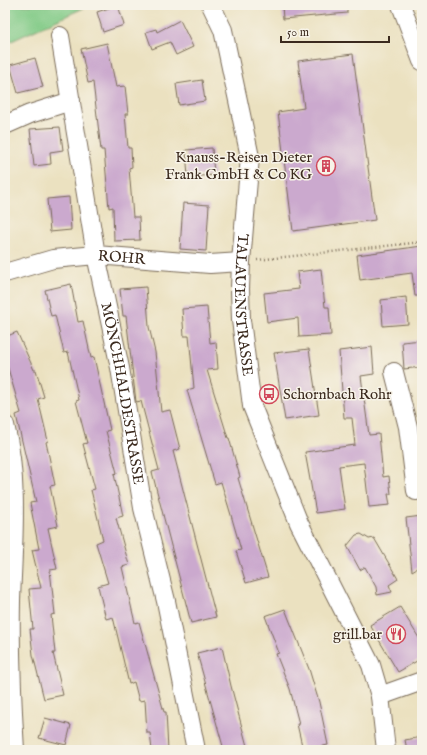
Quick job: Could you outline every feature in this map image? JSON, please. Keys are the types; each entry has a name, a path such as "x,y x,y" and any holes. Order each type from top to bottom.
{"street":[{"name":"TALAUENSTRASSE","path":"211,5 223,30 250,157 241,262 241,320 252,406 302,529 371,665 380,696 386,750"},
{"path":"401,5 422,61"},
{"name":"MÖNCHHALDESTRASSE","path":"60,36 96,255 120,368 143,508 166,601 196,750"},
{"path":"5,124 30,114 71,101"},
{"name":"ROHR","path":"5,273 53,259 96,255 210,264 241,262"},
{"path":"394,372 415,427 416,491"},
{"path":"5,425 12,452 10,506 10,665 15,750"},
{"path":"380,696 422,681"}],"path":[{"path":"241,262 422,242"}],"green space":[{"path":"5,5 90,5 5,44"}],"building":[{"path":"118,5 124,25 103,32 97,12"},
{"path":"282,5 347,5 347,13 283,19"},
{"path":"180,20 193,47 176,55 170,42 152,49 146,32 156,29 157,32"},
{"path":"107,43 116,87 125,86 128,114 125,114 128,148 131,148 132,167 129,168 133,217 139,217 140,240 114,241 113,207 109,208 104,150 101,150 93,82 88,83 81,49"},
{"name":"Knauss-Reisen Dieter Frank GmbH & Co KG","path":"353,54 375,220 293,231 278,112 304,108 298,61"},
{"path":"35,58 43,87 18,93 10,65"},
{"path":"202,80 205,101 179,105 176,84"},
{"path":"60,127 63,150 50,152 51,164 34,166 30,129"},
{"path":"212,148 214,175 188,177 186,150"},
{"path":"69,197 71,230 50,232 47,199"},
{"path":"183,203 209,205 206,251 180,249"},
{"path":"422,246 422,296 415,296 412,273 360,280 357,255"},
{"path":"321,269 325,307 329,307 331,335 299,337 298,318 267,322 264,293 299,289 297,272"},
{"path":"71,284 78,322 83,321 91,358 94,357 110,430 106,431 117,473 114,474 123,516 116,518 129,565 122,567 135,623 139,622 164,712 166,712 168,750 152,750 150,733 147,733 145,700 139,701 134,682 129,684 113,617 106,619 98,586 108,583 96,543 103,540 91,490 95,489 83,444 87,443 76,401 79,400 68,352 64,353 55,315 51,316 45,290"},
{"path":"146,287 149,327 155,352 161,412 170,410 180,449 173,451 216,617 191,623 152,472 159,470 141,401 136,402 126,316 123,316 120,289"},
{"path":"406,297 408,324 383,326 381,300"},
{"path":"207,307 210,343 216,342 218,369 207,370 229,438 240,477 238,478 268,577 246,583 236,551 241,550 221,482 215,484 187,390 194,388 189,336 184,336 182,309"},
{"path":"17,332 34,370 36,370 44,397 38,399 48,441 46,442 55,485 50,486 58,526 48,528 57,569 50,570 55,614 51,615 55,653 53,653 63,695 44,699 33,655 30,629 33,629 29,589 41,588 32,550 39,549 30,503 36,502 16,415 21,413 7,365 5,366 5,337"},
{"path":"422,340 422,367 404,369 402,342"},
{"path":"372,347 374,374 361,376 369,435 379,434 383,477 389,476 391,494 388,494 390,505 369,507 364,463 339,466 345,509 316,513 305,452 355,445 352,418 344,418 339,351"},
{"path":"309,349 319,415 285,420 274,353"},
{"path":"422,516 422,565 412,571 406,518"},
{"path":"361,534 369,539 374,538 398,579 389,585 392,592 377,595 376,587 365,567 360,570 347,546 356,535"},
{"name":"grill.bar","path":"400,607 422,643 422,658 398,672 370,625"},
{"path":"285,609 309,669 319,702 328,745 303,750 297,724 299,724 290,689 276,654 279,653 265,616"},
{"path":"222,647 248,750 224,750 197,653"},
{"path":"45,718 71,725 66,745 39,738"},
{"path":"422,737 422,750 407,750 405,740"}],"place":[{"name":"Knauss-Reisen Dieter Frank GmbH & Co KG","path":"326,166"},
{"name":"Schornbach Rohr","path":"269,394"},
{"name":"grill.bar","path":"396,634"}]}
